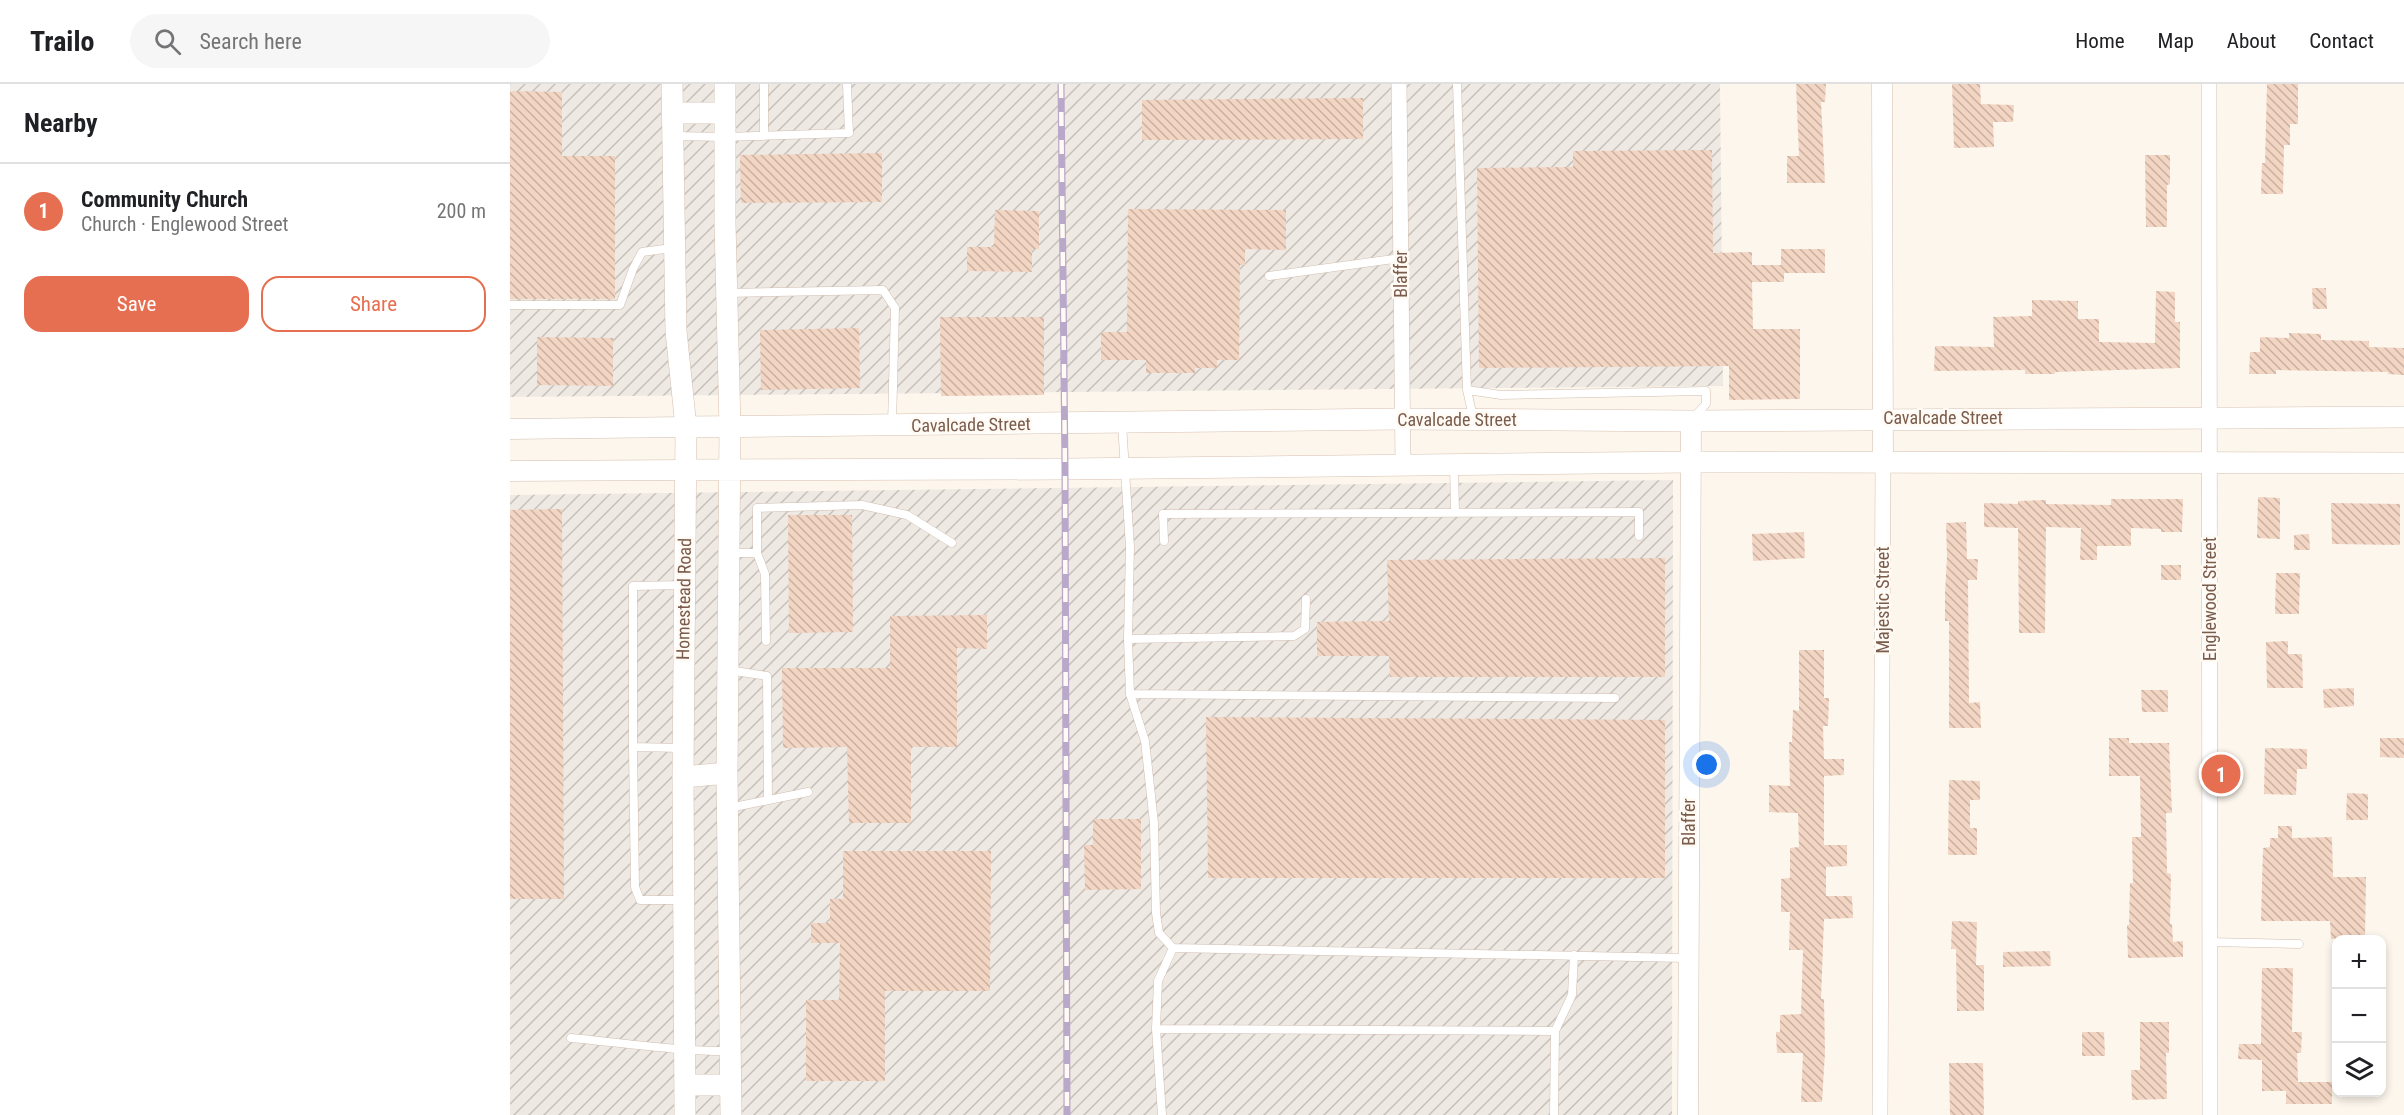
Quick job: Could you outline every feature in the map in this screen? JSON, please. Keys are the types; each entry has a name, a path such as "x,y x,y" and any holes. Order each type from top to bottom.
{"main road":[{"name":"Homestead Road","path":"672,84 676,331 686,427 683,748 685,1115"},
{"path":"725,84 730,427 727,773 731,1115"},
{"path":"672,113 725,113"},
{"name":"Cavalcade Street","path":"686,427 1402,419 1691,421 1883,418 2404,417"},
{"path":"686,470 1691,462 2404,463"},
{"path":"683,777 727,773"},
{"path":"686,1084 730,1084"}],"street":[{"name":"Blaffer","path":"1399,84 1403,465"},
{"name":"Majestic Street","path":"1880,1115 1882,84"},
{"name":"Englewood Street","path":"2209,84 2210,1115"},
{"name":"Blaffer","path":"1688,1115 1691,421"},
{"name":"Cavalcade Street","path":"510,429 686,427"},
{"path":"510,471 686,470"}],"lane":[{"path":"764,84 764,136"},
{"path":"672,136 725,137 849,133 847,84"},
{"path":"1457,84 1467,390 1473,420"},
{"path":"510,305 621,305 633,269 642,252 673,248"},
{"path":"1269,276 1401,258"},
{"path":"727,293 883,290 895,308 892,425"},
{"path":"1467,390 1501,395 1706,391 1706,404 1691,421"},
{"path":"1122,423 1130,547 1128,639 1130,694 1145,741 1154,823 1156,914 1159,933 1173,948 1689,958"},
{"path":"1454,464 1455,512"},
{"path":"766,641 765,574 757,553 757,508 862,505 907,515 952,543"},
{"path":"1164,541 1163,514 1640,512 1639,536"},
{"path":"728,553 757,553"},
{"path":"684,900 640,900 635,887 633,586 685,585"},
{"path":"1128,639 1294,636 1305,629 1306,599"},
{"path":"728,670 767,676 768,800"},
{"path":"1130,694 1615,698"},
{"path":"633,747 683,748"},
{"path":"728,809 808,792"},
{"path":"2210,942 2299,944"},
{"path":"1162,1115 1156,1029 1158,981 1173,948"},
{"path":"1554,1115 1554,1031 1572,995 1574,955"},
{"path":"1156,1029 1554,1031"},
{"path":"571,1038 685,1051 730,1051"}],"shaded area":[{"path":"510,84 1720,84 1723,386 510,397"},
{"path":"1673,480 1672,1115 510,1115 510,495"}],"building":[{"path":"1796,84 1826,84 1825,102 1821,102 1825,183 1787,183 1787,156 1799,156"},
{"path":"1952,84 1980,84 1981,104 2014,105 2013,122 1993,122 1994,147 1954,148"},
{"path":"2267,84 2298,84 2298,124 2290,124 2290,145 2284,145 2283,194 2261,194 2262,163 2265,163"},
{"path":"510,91 562,92 562,156 615,156 615,299 510,299"},
{"path":"1363,98 1363,139 1142,140 1142,100"},
{"path":"1712,150 1713,253 1752,252 1752,265 1781,265 1781,249 1825,249 1825,273 1784,273 1784,282 1752,282 1753,329 1800,329 1800,399 1729,400 1729,366 1479,368 1477,168 1573,167 1573,151"},
{"path":"882,153 882,202 741,203 740,155"},
{"path":"2145,155 2170,155 2167,227 2146,227"},
{"path":"1128,209 1286,210 1286,250 1245,249 1245,265 1240,265 1239,360 1217,360 1217,368 1195,368 1195,373 1146,373 1146,360 1101,360 1101,332 1127,332"},
{"path":"995,210 1039,211 1039,249 1032,249 1032,272 967,271 967,247 994,247"},
{"path":"2312,288 2326,288 2327,309 2313,309"},
{"path":"2156,291 2175,292 2175,322 2180,322 2180,368 2055,372 2055,374 2025,374 2025,370 1934,371 1935,346 1994,347 1993,317 2032,316 2032,300 2078,301 2078,319 2099,319 2099,342 2155,343"},
{"path":"940,317 1044,317 1044,395 941,396"},
{"path":"859,328 860,388 761,390 760,330"},
{"path":"2289,333 2321,334 2321,340 2369,341 2369,347 2404,348 2404,375 2388,374 2388,372 2276,370 2276,374 2249,374 2250,352 2260,352 2260,337 2289,338"},
{"path":"537,337 613,338 613,386 537,385"},
{"path":"2258,497 2280,498 2280,539 2257,538"},
{"path":"2111,499 2183,499 2182,532 2131,528 2131,546 2097,546 2097,560 2080,560 2081,528 2046,527 2045,633 2019,633 2018,528 1984,527 1984,503 2018,504 2018,501 2046,500 2046,504 2111,505"},
{"path":"2331,503 2400,504 2400,545 2332,544"},
{"path":"562,509 564,899 510,899 510,510"},
{"path":"788,515 852,515 853,632 789,633"},
{"path":"1966,522 1967,559 1978,559 1977,580 1968,580 1969,703 1980,702 1981,728 1949,728 1949,621 1945,621 1946,523"},
{"path":"1804,532 1805,558 1753,561 1752,534"},
{"path":"2309,534 2310,550 2294,550 2294,535"},
{"path":"1665,558 1665,677 1390,677 1389,656 1317,656 1317,622 1389,621 1387,560"},
{"path":"2161,565 2181,565 2181,580 2161,580"},
{"path":"2276,573 2300,573 2299,614 2275,614"},
{"path":"987,615 987,649 957,648 957,747 911,747 911,823 849,823 847,747 783,748 782,668 890,668 890,616"},
{"path":"2288,641 2288,654 2302,654 2303,688 2267,688 2266,642"},
{"path":"1799,650 1824,650 1824,698 1829,698 1828,726 1823,726 1824,759 1844,759 1844,775 1824,776 1824,845 1847,845 1847,866 1826,867 1826,896 1852,896 1853,918 1824,919 1821,999 1824,999 1825,1052 1822,1102 1801,1102 1803,1053 1777,1053 1776,1032 1780,1032 1780,1015 1801,1014 1803,950 1789,950 1790,912 1781,912 1781,879 1790,878 1790,848 1799,847 1798,813 1769,812 1769,785 1790,786 1789,742 1792,742 1793,710 1799,711"},
{"path":"2354,688 2354,706 2324,708 2323,689"},
{"path":"2141,690 2168,690 2168,712 2142,712"},
{"path":"1206,717 1665,720 1665,878 1208,878"},
{"path":"2109,738 2129,738 2129,743 2169,743 2172,813 2166,813 2167,873 2171,874 2170,924 2172,924 2173,942 2183,941 2183,957 2128,958 2127,925 2129,925 2130,883 2133,883 2132,837 2141,837 2140,776 2109,776"},
{"path":"2380,738 2404,738 2404,758 2380,757"},
{"path":"2265,748 2307,749 2307,769 2297,769 2296,795 2264,794"},
{"path":"1949,780 1980,781 1980,800 1970,800 1970,828 1977,828 1977,855 1948,855"},
{"path":"2347,793 2368,794 2368,820 2346,820"},
{"path":"1093,819 1141,819 1141,889 1085,890 1084,845 1093,845"},
{"path":"2278,826 2292,826 2292,838 2332,837 2333,877 2366,877 2365,935 2332,935 2331,939 2330,921 2261,921 2263,848 2270,847 2270,838 2278,838"},
{"path":"843,851 991,851 990,991 885,991 885,1081 806,1081 806,1000 839,1000 840,943 811,943 811,923 830,923 830,899 843,899"},
{"path":"1952,921 1977,922 1976,965 1984,965 1984,1011 1957,1011 1956,949 1951,949"},
{"path":"2050,951 2051,966 2003,967 2003,952"},
{"path":"2262,968 2293,968 2292,1032 2302,1032 2301,1053 2297,1053 2298,1082 2332,1082 2332,1104 2286,1104 2286,1091 2262,1091 2262,1060 2238,1059 2239,1044 2261,1044"},
{"path":"2140,1022 2169,1022 2169,1053 2166,1053 2167,1099 2132,1100 2131,1070 2140,1070"},
{"path":"2082,1032 2104,1032 2105,1056 2082,1056"},
{"path":"1949,1063 1983,1063 1984,1115 1950,1115"}],"railway":[{"path":"1061,84 1067,1115"}],"place":[{"name":"Community Church","path":"2221,774"}]}
